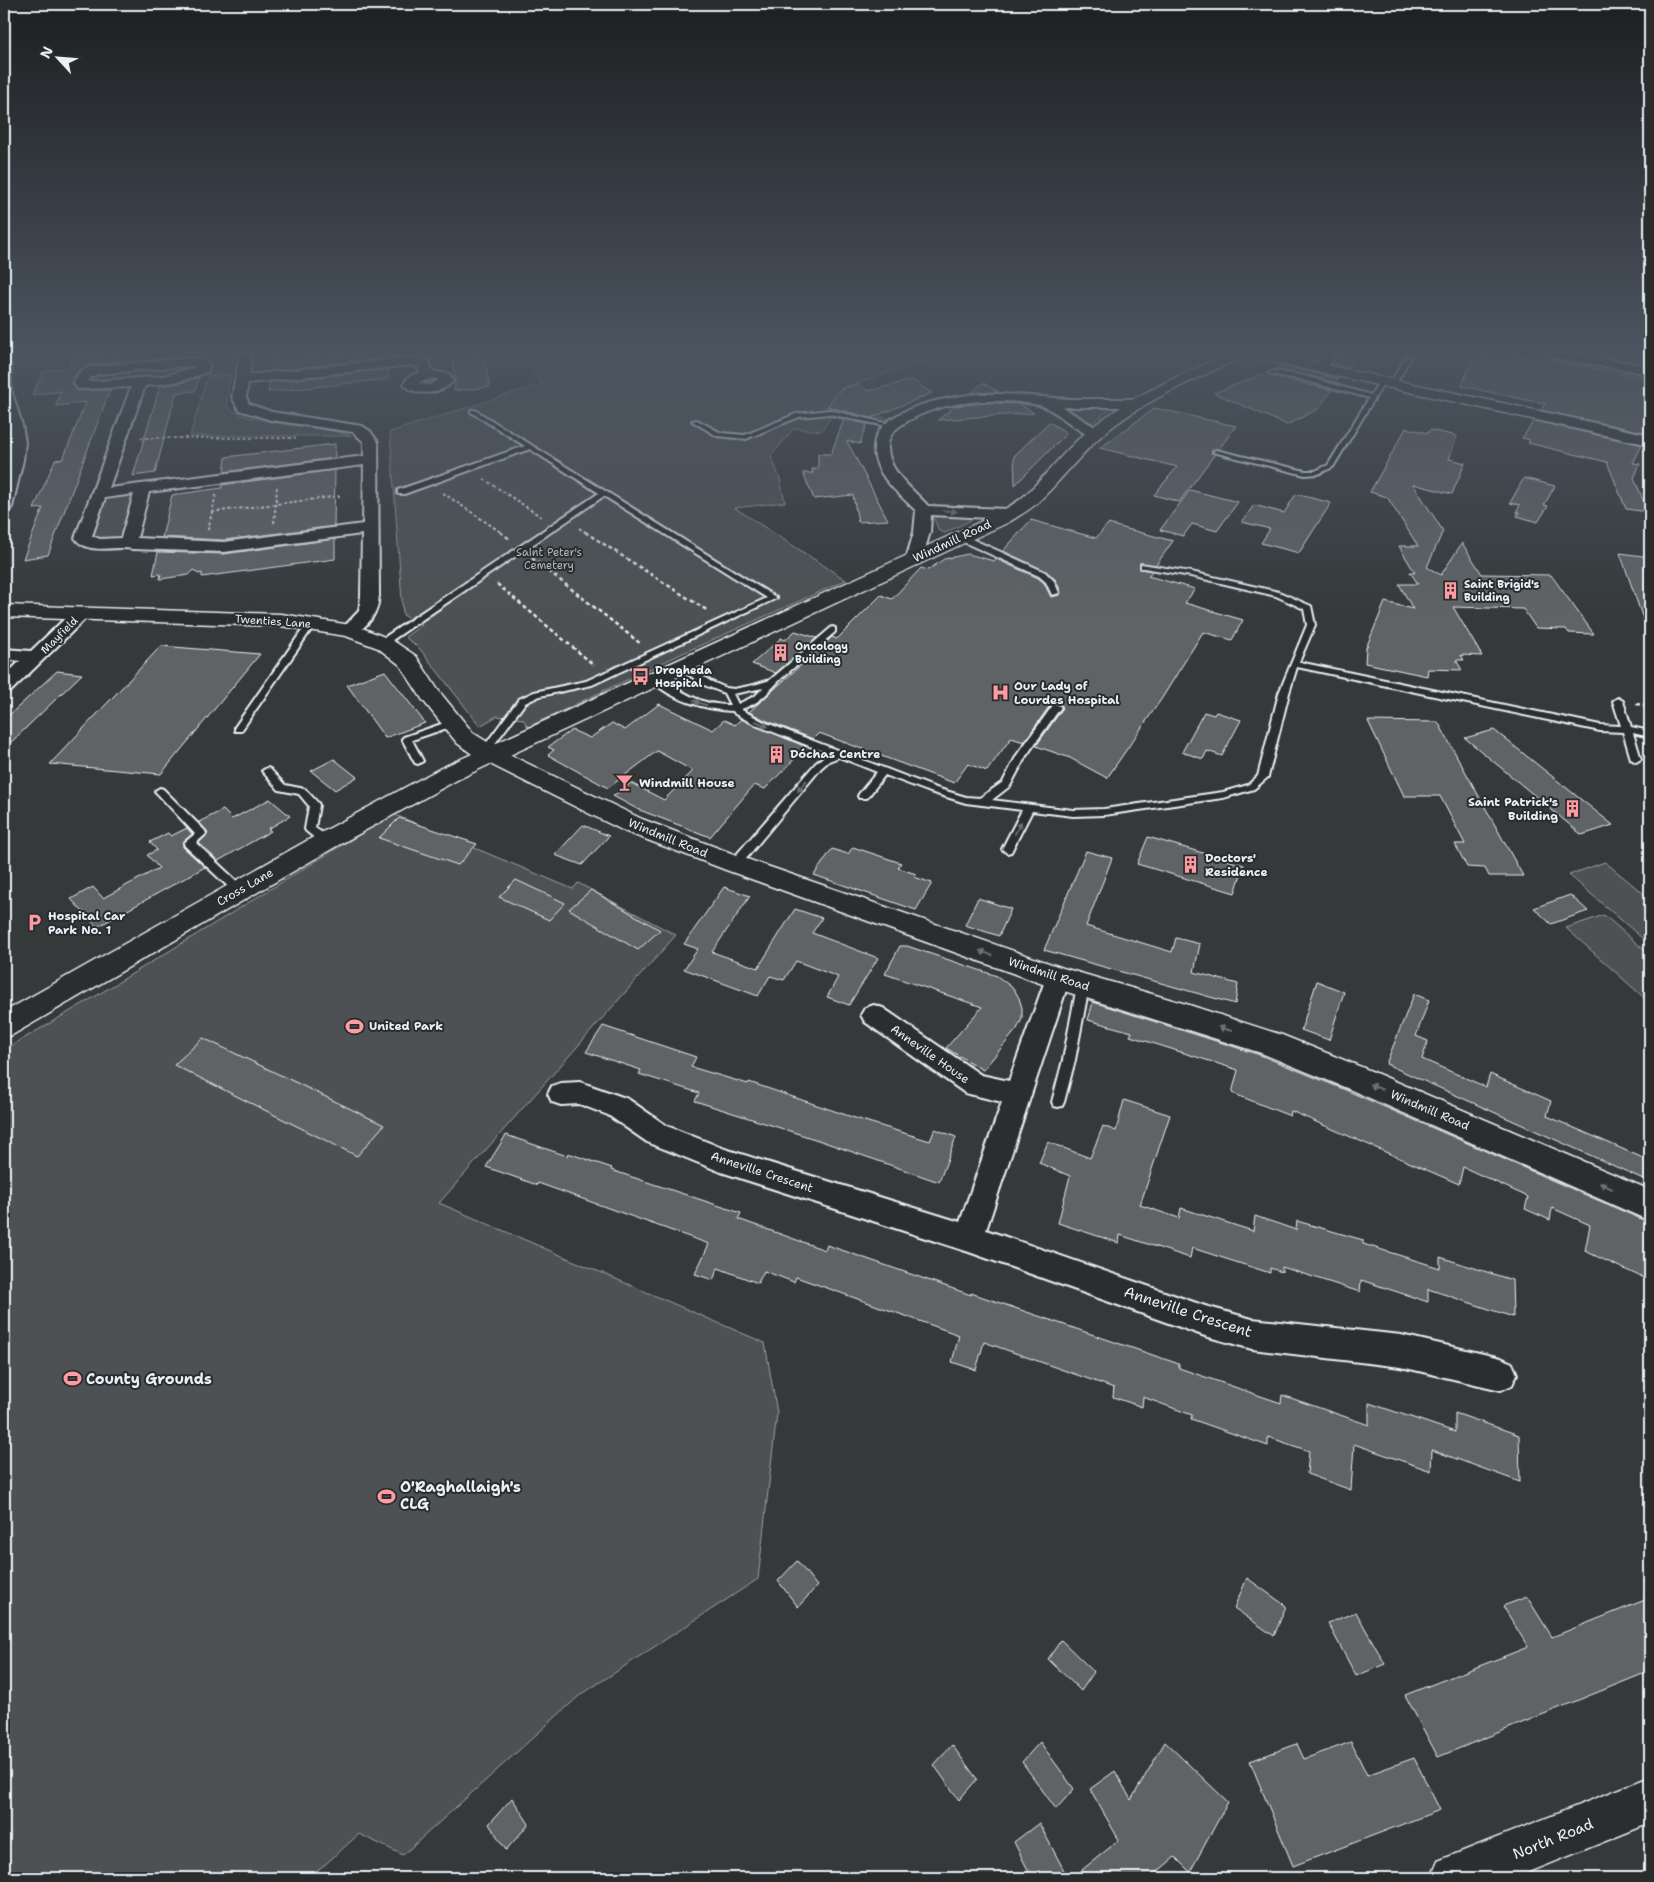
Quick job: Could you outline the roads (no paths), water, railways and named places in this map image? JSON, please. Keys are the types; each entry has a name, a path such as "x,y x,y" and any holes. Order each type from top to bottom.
{"street":[{"path":"4,505 17,442"},
{"path":"118,442 82,538 88,543 104,544 130,541 132,544 205,548 224,547 370,528"},
{"path":"350,630 367,612 370,596 370,442"},
{"path":"882,442 880,448 884,464 924,510 922,532 914,559"},
{"name":"Windmill Road","path":"487,753 655,680 962,538 1008,514 1028,501 1086,442"},
{"path":"100,494 370,460"},
{"path":"130,541 143,488"},
{"path":"924,510 1008,514"},
{"name":"Twenties Lane","path":"4,612 282,620 350,630 382,643 408,661 430,694 465,738 487,753"},
{"name":"Mayfield","path":"4,687 80,614"},
{"name":"Mayfield","path":"4,654 37,657"},
{"name":"Windmill Road","path":"487,753 633,825 735,864 1071,982 1186,1016 1271,1044 1360,1080 1650,1206"},
{"name":"Cross Lane","path":"4,1026 239,890 487,753"},
{"path":"969,1238 1017,1094 1071,982"},
{"name":"Anneville House","path":"874,1015 974,1084 1017,1094"},
{"name":"Anneville Crescent","path":"561,1094 580,1093 618,1107 657,1134 721,1160 969,1238 1205,1321 1252,1334 1401,1351 1501,1374"},
{"name":"North Road","path":"1455,1878 1650,1800"}],"lane":[{"path":"487,753 522,701 536,694 589,683 773,598 522,442"},
{"path":"1216,452 1304,473 1325,470 1331,466 1345,442"},
{"path":"401,492 530,447"},
{"path":"382,643 604,493"},
{"path":"962,538 1042,574 1050,581 1055,593"},
{"path":"728,693 738,712 761,724 933,790 966,800 1074,813 1104,812 1223,796 1251,787 1263,777 1284,693 1311,625 1308,608 1279,594 1191,574 1144,566"},
{"path":"238,729 311,624"},
{"path":"655,680 679,695 706,706 749,704 759,698 774,681 832,630"},
{"path":"1294,664 1600,728 1628,729 1650,734"},
{"path":"683,667 716,690 728,693 774,681"},
{"path":"1618,701 1636,760"},
{"path":"983,801 1007,784 1022,755 1056,707"},
{"path":"418,761 407,740 453,723"},
{"path":"735,864 818,766 826,759 838,754"},
{"path":"267,771 282,788 302,792 314,805 310,829 326,841"},
{"path":"863,796 884,771"},
{"path":"160,791 201,834 189,843 239,890"},
{"path":"1007,849 1029,807"},
{"path":"1058,1102 1069,1060 1071,982"}],"place":[{"name":"Saint Brigid's Building","path":"1450,590"},
{"name":"Oncology Building","path":"781,652"},
{"name":"Drogheda Hospital","path":"641,676"},
{"name":"Our Lady of Lourdes Hospital","path":"1000,693"},
{"name":"Dóchas Centre","path":"776,754"},
{"name":"Windmill House","path":"625,783"},
{"name":"Saint Patrick's Building","path":"1572,809"},
{"name":"Doctors' Residence","path":"1191,865"},
{"name":"Hospital Car Park No. 1","path":"34,923"},
{"name":"United Park","path":"355,1026"},
{"name":"County Grounds","path":"72,1379"},
{"name":"O'Raghallaigh's CLG","path":"386,1496"}],"park label":[{"name":"Saint Peter's Cemetery","path":"549,558"}]}
